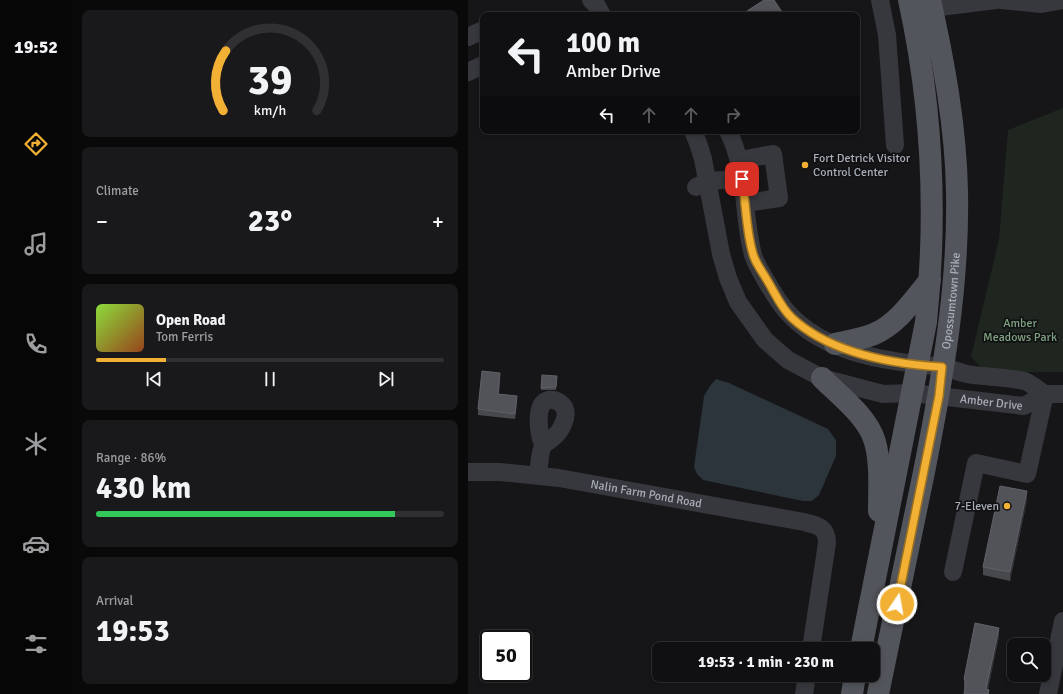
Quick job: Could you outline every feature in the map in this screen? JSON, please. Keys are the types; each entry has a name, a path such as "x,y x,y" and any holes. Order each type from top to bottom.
{"main road":[{"name":"Opossumtown Pike","path":"862,642 918,366 926,322 930,280 930,152 920,49 909,0"},
{"name":"Opossumtown Pike","path":"878,694 939,396 950,312 957,234 957,191 953,119 931,4"},
{"path":"835,344 874,334 888,327 901,315 930,280"},
{"path":"822,378 858,414 869,429 875,442 878,460 881,549"},
{"path":"852,694 854,682"}],"street":[{"path":"590,0 597,6 600,12"},
{"path":"880,0 887,34 895,145"},
{"path":"931,4 996,0"},
{"path":"1001,0 1041,4 1063,0"},
{"path":"468,37 480,31"},
{"path":"468,72 480,66"},
{"name":"Amber Drive","path":"694,134 698,143 702,184 721,254 738,302 765,340 788,360 822,378 884,394 912,393 1024,406 1045,394 1063,394"},
{"name":"Amber Drive","path":"729,134 740,160 754,257 778,300 792,318 811,332 835,344 876,359 918,366 942,367 966,374 1027,382 1045,394"},
{"path":"740,160 773,154 779,198 746,203"},
{"path":"702,184 742,179"},
{"path":"953,572 976,463 1027,474 1045,394"},
{"path":"538,475 543,445"},
{"name":"Nalin Farm Pond Road","path":"468,472 538,475 804,522 822,528 827,534 827,543 812,642"},
{"path":"1048,694 1058,664 1063,621"},
{"path":"804,694 806,682"}],"green space":[{"name":"Amber Meadows Park","path":"1063,108 1063,372 986,372 971,357 999,239 1008,130"}],"shaded area":[{"path":"716,379 729,383 828,429 836,440 836,456 819,495 812,501 803,501 703,480 697,474 694,467 704,396"}],"building":[{"path":"764,0 774,0 782,12 748,12"},
{"path":"482,371 500,373 498,394 517,396 515,414 478,409"},
{"path":"542,375 557,376 556,387 541,388"},
{"path":"1000,486 1027,491 1010,572 983,567"},
{"path":"975,623 999,628 986,689 989,690 988,694 964,694 966,680 964,679"}],"place":[{"name":"Fort Detrick Visitor Control Center","path":"805,165"},
{"name":"7-Eleven","path":"1007,506"}],"route":[{"path":"742,179 748,228 754,257 778,300 792,318 811,332 835,344 876,359 918,366 942,367 939,396 897,604"}]}
